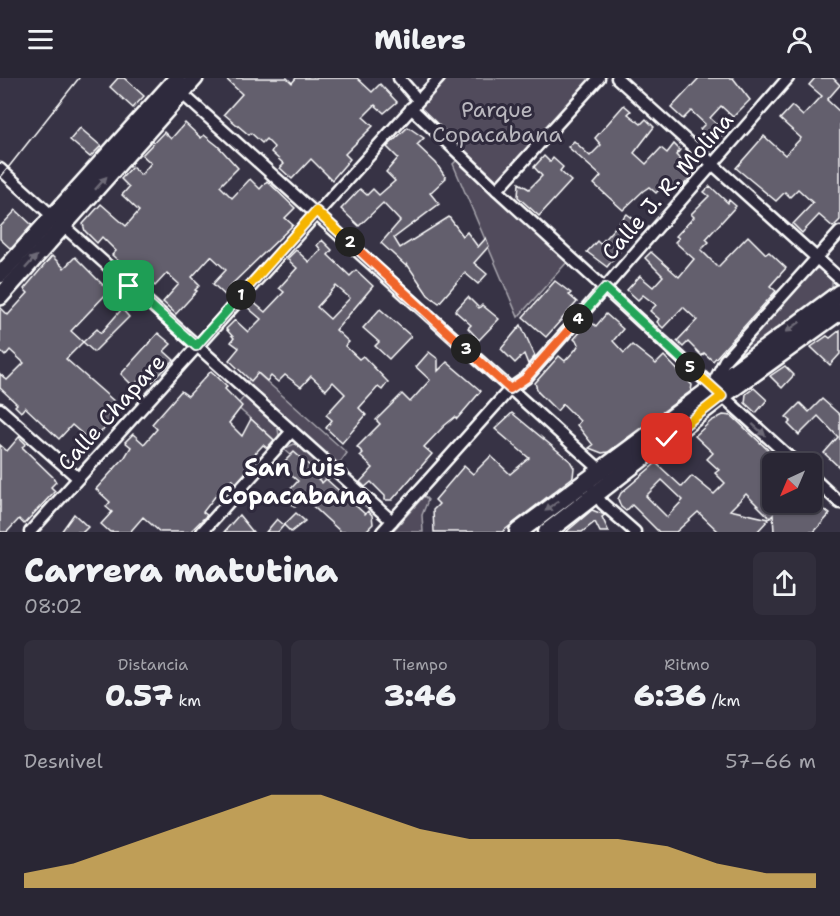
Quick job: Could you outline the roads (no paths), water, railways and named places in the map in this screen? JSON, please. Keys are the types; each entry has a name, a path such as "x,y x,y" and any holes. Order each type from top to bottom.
{"main road":[{"path":"0,297 57,222 177,85 195,78"},
{"path":"0,275 57,222"},
{"path":"518,532 607,476 840,293"},
{"path":"717,391 840,311"},
{"path":"547,532 591,487"}],"street":[{"path":"399,78 415,104 497,190 785,453"},
{"name":"Calle Chapare","path":"30,532 316,211 439,78"},
{"path":"497,190 599,78"},
{"path":"617,78 840,279"},
{"name":"Calle J. R. Molina","path":"381,532 510,389 526,378 788,78"},
{"path":"177,85 607,476"},
{"path":"0,169 392,521"},
{"path":"717,391 725,360 840,232"},
{"path":"0,409 78,478"},
{"path":"202,532 292,431"},
{"path":"822,486 840,503"},
{"path":"591,487 602,503 635,532"}],"tram line":[{"path":"0,178 79,78"}],"district":[{"name":"San Luis Copacabana","path":"295,482"}],"park label":[{"name":"Parque Copacabana","path":"497,122"}]}
